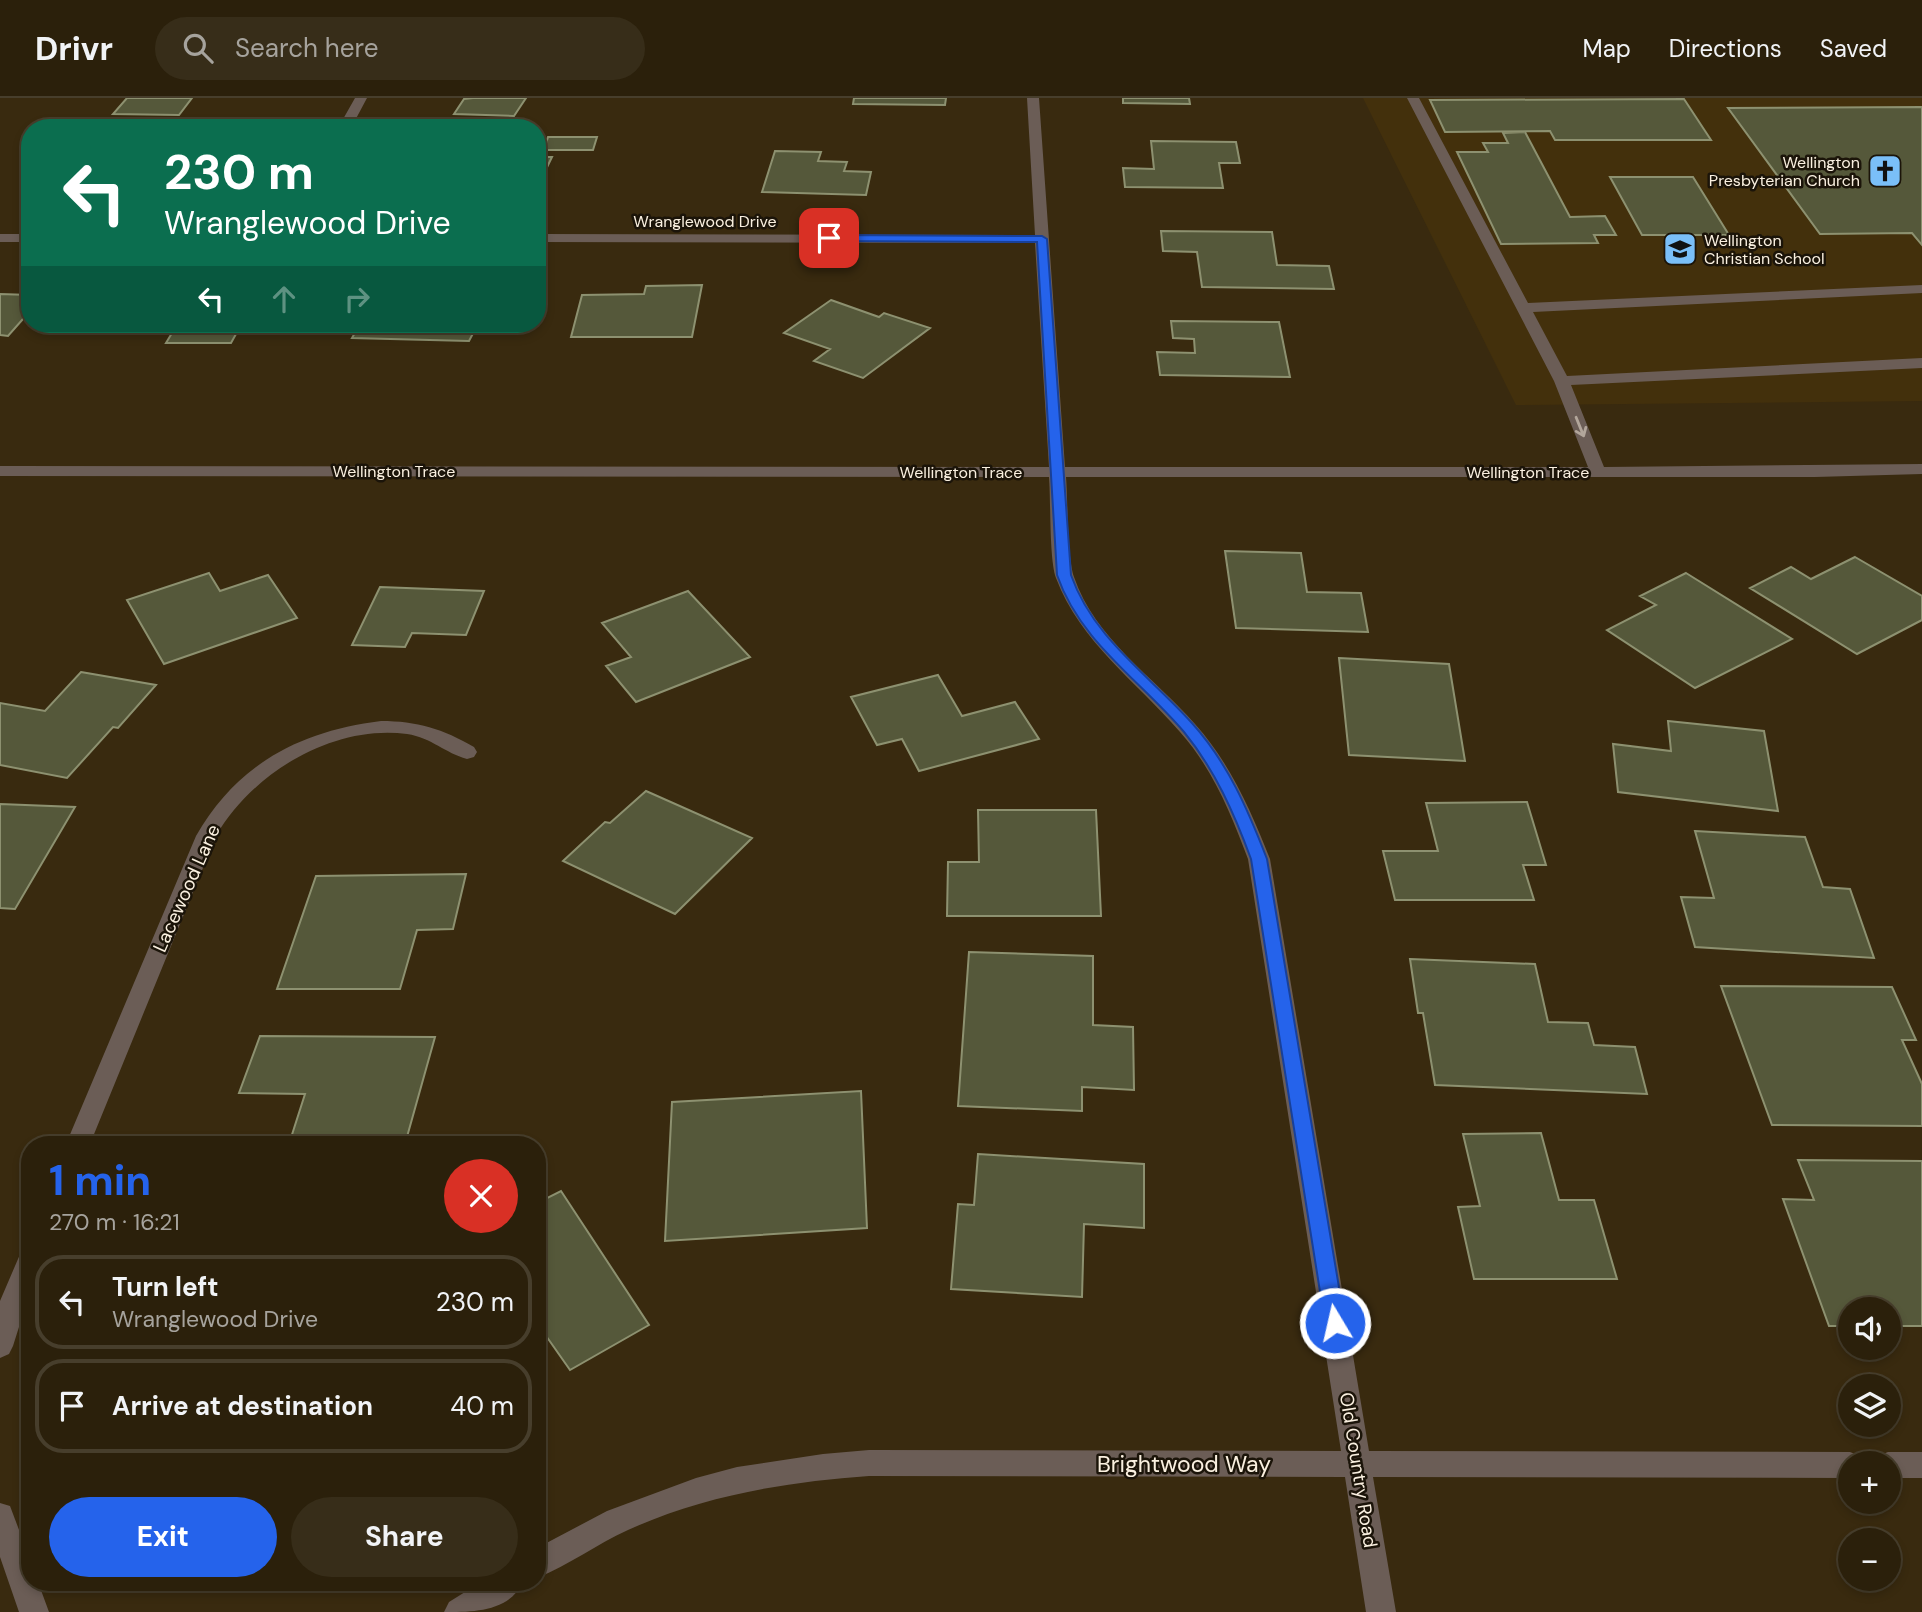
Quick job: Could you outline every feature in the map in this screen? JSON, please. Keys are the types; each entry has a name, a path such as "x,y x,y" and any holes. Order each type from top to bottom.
{"street":[{"path":"349,119 361,98"},
{"name":"Old Country Road","path":"1033,98 1064,575 1072,597 1101,640 1186,726 1206,750 1237,802 1259,859 1381,1612"},
{"path":"1413,98 1562,381 1598,472"},
{"path":"0,238 21,238"},
{"name":"Wranglewood Drive","path":"546,238 1042,239"},
{"path":"1524,308 1922,289"},
{"path":"1562,381 1922,363"},
{"name":"Wellington Trace","path":"0,471 1815,472 1922,468"},
{"name":"Lacewood Lane","path":"81,1136 206,836 220,811 244,785 275,763 310,745 389,725 430,732 467,752"},
{"path":"0,1346 10,1308 21,1282"},
{"name":"Brightwood Way","path":"546,1559 632,1512 691,1491 749,1476 809,1466 1838,1465"},
{"path":"1901,1465 1922,1465"},
{"path":"0,1516 21,1575"},
{"path":"27,1591 34,1612"},
{"path":"458,1612 493,1591"}],"shaded area":[{"name":"Wellington Christian School","path":"1363,98 1922,98 1922,401 1516,405"}],"building":[{"path":"127,98 192,98 179,115 113,114"},
{"path":"526,98 514,116 454,114 464,99"},
{"path":"854,98 946,98 945,105 853,104"},
{"path":"1123,98 1189,98 1190,104 1123,103"},
{"path":"1684,99 1711,140 1555,140 1550,131 1445,132 1430,100"},
{"path":"1922,107 1922,245 1912,233 1820,234 1728,108"},
{"path":"1525,132 1570,217 1605,216 1616,235 1594,235 1598,243 1501,244 1457,152 1488,152 1483,143 1508,143 1503,133"},
{"path":"548,137 597,137 593,150 546,150"},
{"path":"1151,141 1236,142 1240,163 1219,163 1223,188 1125,187 1123,168 1154,169"},
{"path":"775,151 821,152 818,161 847,162 844,171 871,172 866,195 762,192"},
{"path":"546,157 552,157 546,169"},
{"path":"1610,177 1693,177 1729,235 1642,235"},
{"path":"1161,231 1272,232 1277,265 1329,266 1334,289 1202,287 1197,252 1163,251"},
{"path":"702,285 692,337 571,337 582,295 644,294 646,286"},
{"path":"0,294 21,295 21,321 8,336 0,335"},
{"path":"831,300 879,317 884,313 930,328 863,378 814,361 830,349 784,333"},
{"path":"1171,321 1279,322 1290,377 1160,375 1157,352 1195,353 1194,339 1173,338"},
{"path":"172,333 259,333 236,334 231,343 166,343"},
{"path":"355,333 473,333 469,341 352,338"},
{"path":"1225,551 1301,553 1307,592 1361,593 1368,632 1236,628"},
{"path":"1855,557 1922,596 1922,620 1857,654 1750,588 1791,567 1811,579"},
{"path":"209,573 220,591 268,575 297,618 164,664 127,600"},
{"path":"1686,573 1792,639 1695,688 1607,630 1656,605 1640,596"},
{"path":"380,587 484,591 466,635 412,633 405,647 352,645"},
{"path":"688,591 750,657 636,702 606,666 631,657 602,623"},
{"path":"1339,658 1449,664 1465,761 1349,755"},
{"path":"81,672 156,685 118,728 113,727 67,778 0,765 0,703 45,711"},
{"path":"938,675 962,716 1015,702 1039,739 919,771 902,739 877,745 851,697"},
{"path":"1668,721 1764,731 1778,811 1618,792 1613,744 1671,751"},
{"path":"646,791 752,838 675,914 563,861 605,822 610,823"},
{"path":"1527,802 1546,865 1523,865 1534,900 1395,900 1383,851 1438,851 1426,803"},
{"path":"0,804 75,807 15,909 0,908"},
{"path":"978,810 1096,810 1101,916 947,916 948,862 979,862"},
{"path":"1695,831 1805,837 1823,887 1850,889 1874,958 1695,947 1681,897 1714,898"},
{"path":"466,874 453,929 417,930 400,989 277,989 316,876"},
{"path":"969,952 1093,956 1093,1025 1133,1027 1134,1090 1082,1087 1082,1111 958,1106"},
{"path":"1410,959 1535,964 1548,1022 1588,1023 1594,1045 1635,1047 1647,1094 1435,1085 1423,1013 1418,1013"},
{"path":"1721,986 1892,987 1916,1040 1902,1040 1922,1084 1922,1126 1772,1125"},
{"path":"260,1036 435,1037 407,1136 292,1136 305,1094 239,1093"},
{"path":"861,1091 867,1228 665,1241 672,1102"},
{"path":"1541,1133 1559,1200 1594,1200 1617,1279 1474,1279 1458,1207 1480,1206 1463,1134"},
{"path":"978,1154 1144,1164 1144,1228 1084,1224 1082,1297 951,1289 958,1204 974,1205"},
{"path":"1798,1160 1922,1161 1922,1326 1901,1326 1901,1297 1838,1297 1838,1326 1829,1326 1783,1199 1814,1200"},
{"path":"561,1191 649,1325 570,1370 546,1336 546,1198"}],"place":[{"name":"Wellington Presbyterian Church","path":"1885,171"},
{"name":"Wellington Christian School","path":"1680,249"}],"route":[{"path":"829,238 1042,239 1064,575 1084,619 1101,640 1186,726 1206,750 1237,802 1259,859 1335,1323"}]}
